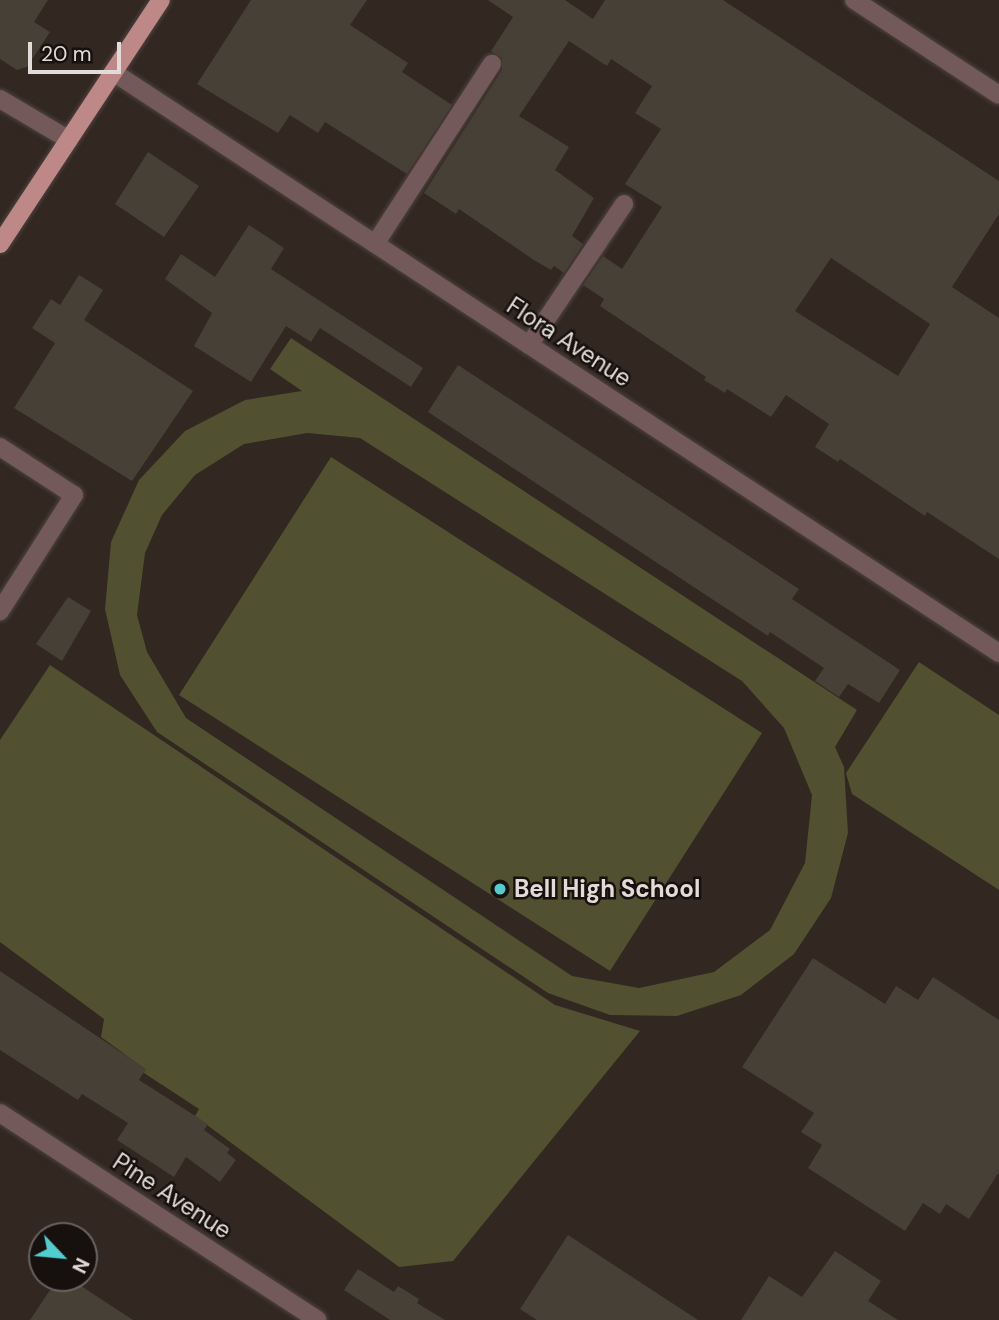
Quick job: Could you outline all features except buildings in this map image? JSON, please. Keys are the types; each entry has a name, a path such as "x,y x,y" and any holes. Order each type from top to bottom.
{"main road":[{"path":"0,244 161,0"}],"street":[{"path":"854,0 999,95"},
{"path":"374,244 492,64"},
{"name":"Flora Avenue","path":"113,72 999,653"},
{"path":"0,99 69,140"},
{"path":"528,345 624,204"},
{"path":"0,447 75,495 0,611"},
{"name":"Pine Avenue","path":"0,1113 317,1320"}],"shaded area":[{"path":"291,338 857,710 835,747 844,767 848,833 831,898 794,954 741,995 677,1016 610,1015 548,993 157,732 120,675 105,609 111,542 139,480 185,431 245,400 302,391 270,369","holes":["307,433 360,438 742,681 784,728 812,795 805,863 770,930 714,972 639,988 572,976 186,718 147,652 137,615 145,553 162,515 195,475 244,444"]},
{"path":"331,457 762,733 610,971 179,695"},
{"path":"919,662 999,715 999,890 852,794 846,773"},
{"path":"50,665 555,1005 640,1031 453,1261 399,1267 195,1116 199,1109 144,1073 145,1069 101,1037 104,1019 0,942 0,740"}],"place":[{"name":"Bell High School","path":"500,889"}]}
